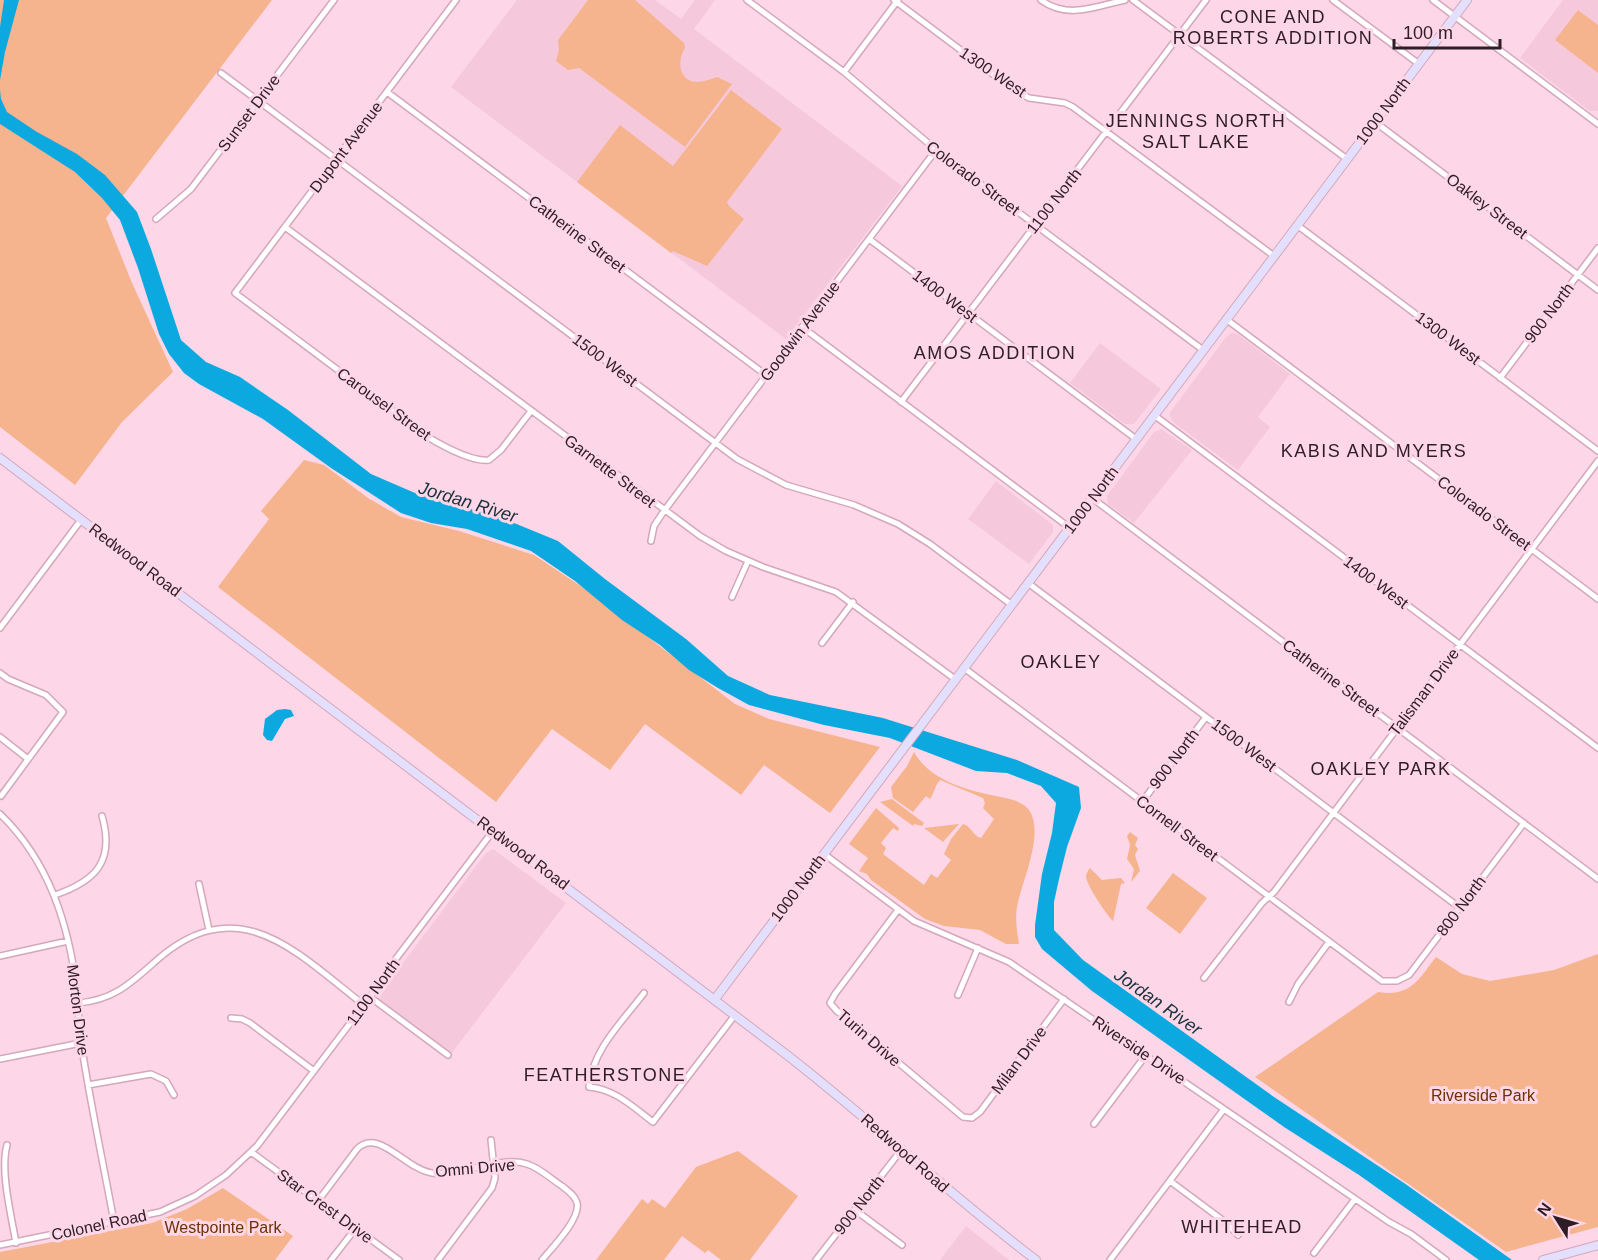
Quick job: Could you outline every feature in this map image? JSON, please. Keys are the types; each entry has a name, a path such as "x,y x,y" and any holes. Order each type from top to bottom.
{"main road":[{"name":"1000 North","path":"715,999 1467,0"},
{"name":"Redwood Road","path":"0,458 824,1083 965,1204 1036,1260"},
{"path":"1542,1260 1598,1245"}],"street":[{"name":"Sunset Drive","path":"156,219 191,189 334,0"},
{"name":"Dupont Avenue","path":"235,294 456,0"},
{"name":"Colorado Street","path":"747,0 843,72 936,150 1203,350"},
{"path":"1041,0 1056,8 1073,11 1125,0"},
{"path":"1133,0 1347,159"},
{"name":"1100 North","path":"901,402 1206,0"},
{"path":"1334,0 1419,64"},
{"path":"1433,0 1597,122"},
{"path":"843,72 896,1"},
{"name":"1300 West","path":"896,1 1014,90 1029,98 1067,104 1274,256"},
{"name":"1500 West","path":"221,73 715,443 753,468 786,485 854,505 898,524 930,544 1012,605"},
{"name":"Catherine Street","path":"387,92 766,375"},
{"name":"Oakley Street","path":"1375,122 1598,290"},
{"name":"Goodwin Avenue","path":"651,541 654,526 664,511 936,150"},
{"name":"1300 West","path":"1297,225 1598,451"},
{"name":"Garnette Street","path":"285,227 664,511 713,544 748,561 826,587 853,602 955,679"},
{"name":"1400 West","path":"869,239 1136,439"},
{"name":"900 North","path":"1500,378 1598,248"},
{"name":"Carousel Street","path":"235,294 426,436 476,459 489,459 501,450 531,411"},
{"name":"Colorado Street","path":"1226,319 1598,599"},
{"path":"802,327 1070,528"},
{"name":"1400 West","path":"1154,415 1598,748"},
{"name":"Talisman Drive","path":"1204,978 1333,813 1598,461"},
{"name":"Catherine Street","path":"1092,498 1598,879"},
{"path":"0,628 81,520"},
{"path":"732,597 748,561"},
{"name":"1500 West","path":"1028,583 1460,908"},
{"path":"822,643 853,602"},
{"name":"Cornell Street","path":"964,668 1377,979 1393,982"},
{"path":"0,673 46,695 63,712 2,796"},
{"name":"900 North","path":"1142,802 1206,717"},
{"path":"0,738 28,759"},
{"name":"Morton Drive","path":"0,814 29,848 55,895 68,941 78,1003 81,1043 114,1222"},
{"path":"55,895 89,879 101,864 107,847 102,816"},
{"name":"800 North","path":"1393,982 1409,975 1524,823"},
{"name":"1100 North","path":"251,1152 370,998 390,967 493,831"},
{"name":"Riverside Drive","path":"824,854 919,924 1009,962 1446,1260"},
{"path":"199,884 209,930"},
{"name":"Turin Drive","path":"898,910 830,1003 957,1114 965,1118 972,1118"},
{"path":"78,1003 97,1001 114,994 179,942 209,930 240,928 270,936 364,1005"},
{"path":"0,956 68,941"},
{"path":"1289,1002 1298,984 1329,942"},
{"path":"958,995 978,948"},
{"path":"644,993 597,1056 591,1068 589,1087 602,1088 615,1094 653,1122 735,1015"},
{"path":"370,998 448,1055"},
{"name":"Milan Drive","path":"972,1118 980,1112 1064,999"},
{"path":"231,1018 242,1019 250,1023 314,1071"},
{"path":"0,1059 81,1043"},
{"path":"1094,1124 1146,1055"},
{"path":"88,1085 151,1074 166,1081 174,1095"},
{"path":"1110,1260 1224,1109"},
{"path":"438,1260 492,1188 495,1178 491,1140"},
{"name":"Omni Drive","path":"318,1201 357,1149 366,1142 378,1143 415,1167 429,1172 443,1173 519,1162 533,1166 571,1193 578,1205 573,1220 543,1260"},
{"path":"7,1144 2,1167 16,1243"},
{"name":"900 North","path":"816,1260 902,1149"},
{"name":"Star Crest Drive","path":"251,1152 399,1260"},
{"name":"Colonel Road","path":"0,1245 160,1212 195,1196 226,1175 251,1152"},
{"path":"1170,1181 1225,1222 1238,1235"},
{"path":"1314,1253 1355,1199"},
{"path":"855,1210 902,1245"},
{"path":"331,1260 356,1228"}],"shaded area":[{"path":"517,0 655,0 681,19 695,0 715,0 694,29 902,186 786,339 451,87"},
{"path":"1563,0 1598,0 1598,111 1590,111 1520,58"},
{"path":"1232,333 1239,335 1290,374 1258,417 1270,427 1238,470 1173,422 1169,414 1226,337"},
{"path":"1100,343 1161,389 1134,424 1125,424 1070,383"},
{"path":"1161,429 1192,450 1134,523 1108,504 1107,496 1154,432"},
{"path":"996,481 1053,525 1053,532 1029,564 968,519"},
{"path":"493,849 566,903 451,1054 379,999 394,975 485,854"},
{"path":"966,1226 1009,1260 940,1260"}],"green space":[{"path":"0,0 272,0 106,218 132,283 173,372 122,422 75,485 0,427"},
{"path":"588,0 635,0 684,43 685,48 680,64 686,78 697,82 717,77 732,84 685,147 579,68 568,70 556,61 559,50 558,40"},
{"path":"1578,10 1598,25 1598,73 1555,40"},
{"path":"731,90 782,129 727,202 744,219 707,266 673,251 671,253 577,182 620,125 673,166"},
{"path":"304,460 324,465 368,498 401,517 459,531 534,555 588,591 735,704 769,719 880,747 830,813 764,765 741,795 645,724 610,770 552,729 496,802 218,587 269,519 261,511"},
{"path":"914,752 928,769 938,776 969,790 1017,801 1029,810 1035,831 1031,857 1017,907 1019,944 1006,944 980,930 944,926 925,919 871,880 867,874 859,871 868,858 849,844 876,808 899,828 898,831 893,828 881,843 886,848 883,854 924,885 931,874 937,878 951,860 944,854 951,839 963,824 981,838 994,819 983,808 985,803 983,798 940,780 930,799 926,796 913,812 893,798 891,787 907,766"},
{"path":"892,799 924,823 922,826 914,824 913,826 880,802"},
{"path":"959,824 943,842 924,828"},
{"path":"1130,832 1138,838 1135,845 1138,849 1135,855 1140,871 1131,882 1134,869 1127,859 1130,845 1127,836"},
{"path":"1090,868 1102,880 1121,878 1125,883 1121,884 1113,921 1097,900 1087,881 1086,874"},
{"path":"1173,873 1207,898 1180,934 1146,908"},
{"name":"Riverside Park","path":"1598,954 1598,1227 1506,1252 1255,1077 1378,992 1398,992 1413,985 1436,957 1462,974 1490,981 1554,970"},
{"path":"738,1151 798,1196 750,1260 721,1260 708,1250 705,1253 682,1236 664,1260 596,1260 642,1199 648,1204 652,1199 665,1208 696,1167"},
{"name":"Westpointe Park","path":"223,1188 293,1236 275,1260 0,1260 0,1252 152,1223 187,1209"}],"water":[{"path":"4,0 19,0 0,80 0,27"},
{"path":"0,90 7,112 77,154 105,175 137,212 181,340 206,362 240,377 288,410 371,474 415,493 502,518 558,541 686,639 728,676 770,695 883,718 1017,760 1079,787 1081,808 1067,847 1059,879 1054,902 1054,930 1083,960 1274,1097 1404,1183 1512,1260 1479,1260 1359,1175 1284,1127 1092,991 1042,949 1035,937 1035,925 1056,803 1041,786 1007,773 976,771 890,738 824,725 749,705 689,670 660,645 622,620 575,581 531,551 467,529 431,523 401,513 331,468 263,419 199,384 184,373 169,354 159,334 120,220 102,198 75,172 0,124"},
{"path":"277,710 291,710 294,716 285,719 272,741 267,740 263,735 265,719"}],"district":[{"name":"CONE AND ROBERTS ADDITION","path":"1273,27"},
{"name":"JENNINGS NORTH SALT LAKE","path":"1196,131"},
{"name":"AMOS ADDITION","path":"995,353"},
{"name":"KABIS AND MYERS","path":"1374,451"},
{"name":"OAKLEY","path":"1061,662"},
{"name":"OAKLEY PARK","path":"1381,769"},
{"name":"FEATHERSTONE","path":"605,1075"},
{"name":"WHITEHEAD","path":"1242,1227"}],"water label":[{"name":"Jordan River","path":"468,502"},
{"name":"Jordan River","path":"1158,1002"}]}
